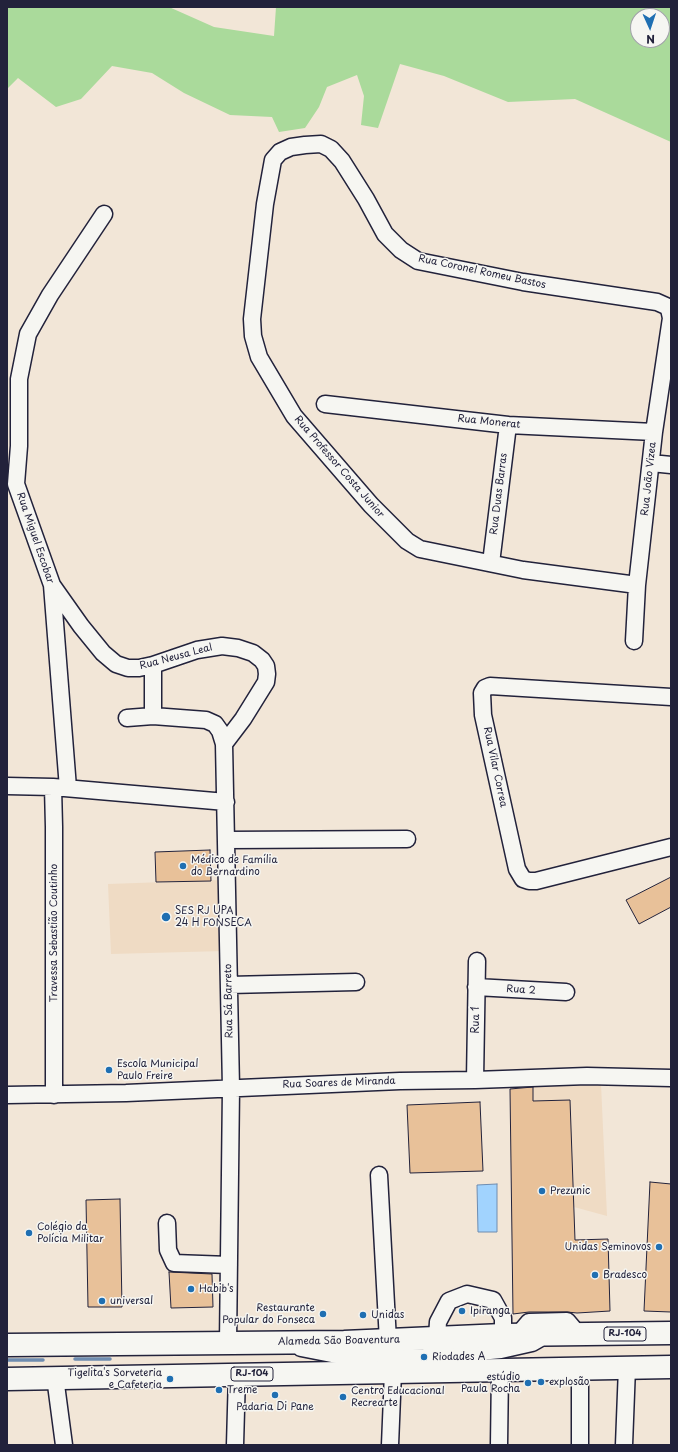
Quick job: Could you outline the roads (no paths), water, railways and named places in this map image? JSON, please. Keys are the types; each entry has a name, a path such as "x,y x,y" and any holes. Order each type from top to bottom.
{"highway":[{"name":"Alameda São Boaventura","path":"7,1345 388,1341 437,1337 671,1333"},
{"name":"RJ-104","path":"7,1379 671,1367"}],"street":[{"name":"Rua Coronel Romeu Bastos","path":"273,160 280,152 291,147 321,144 331,149 342,161 385,234 401,250 418,261 523,282 657,302 670,309 671,318"},
{"name":"Rua Professor Costa Junior","path":"273,160 252,319 253,336 263,363 294,416 371,504 407,541 420,549 522,570 637,585"},
{"name":"Rua Miguel Escobar","path":"61,788 52,585 12,483 19,446 19,379 28,334 50,295 104,214"},
{"name":"Rua João Vizea","path":"634,641 637,585 654,432 671,318"},
{"name":"Rua Monerat","path":"325,404 508,425 654,432"},
{"name":"Rua Duas Barras","path":"491,563 508,425"},
{"path":"651,463 671,466"},
{"name":"Rua Neusa Leal","path":"52,585 103,653 116,664 128,668 139,668 153,665 197,650 222,646 238,648 253,653 262,660 266,666 266,682 243,719 224,744"},
{"path":"153,665 153,716"},
{"name":"Rua Vilar Correa","path":"671,697 490,686 484,688 482,693 483,715 517,869 523,879 536,881 671,847"},
{"name":"Rua Sá Barreto","path":"127,718 153,716 206,720 215,724 220,731 224,744 231,1088 228,1343"},
{"path":"7,786 61,788 226,802"},
{"name":"Travessa Sebastião Coutinho","path":"54,1095 54,827 61,788"},
{"path":"227,840 407,839"},
{"name":"Rua 1","path":"475,1080 477,961"},
{"path":"229,985 356,982"},
{"name":"Rua 2","path":"476,987 566,992"},
{"name":"Rua Soares de Miranda","path":"7,1095 54,1095 400,1081 586,1076 671,1078"},
{"path":"379,1176 388,1341"},
{"path":"166,1223 168,1250 174,1263 229,1265"},
{"path":"437,1337 438,1322 449,1301 468,1294 493,1300 511,1335 528,1322 568,1321 578,1334"},
{"path":"274,1342 352,1358 424,1357 501,1350 532,1343 545,1335"},
{"path":"111,1377 146,1366 336,1365 346,1368 393,1372 390,1445"},
{"path":"624,1445 627,1367"},
{"path":"580,1368 580,1445"},
{"path":"499,1445 500,1370"},
{"path":"235,1445 236,1374"},
{"path":"55,1378 64,1445"}],"water":[{"path":"497,1184 497,1232 478,1232 477,1185"}],"waterway":[{"path":"75,1359 110,1359"},
{"path":"7,1360 43,1360"}],"place":[{"name":"Médico de Família do Bernardino","path":"183,866"},
{"name":"SES RJ UPA 24 H FONSECA","path":"166,917"},
{"name":"Escola Municipal Paulo Freire","path":"109,1070"},
{"name":"Prezunic","path":"542,1191"},
{"name":"Colégio da Polícia Militar","path":"29,1233"},
{"name":"Unidas Seminovos","path":"659,1247"},
{"name":"Bradesco","path":"595,1275"},
{"name":"Habib's","path":"191,1289"},
{"name":"universal","path":"102,1301"},
{"name":"Ipiranga","path":"462,1311"},
{"name":"Restaurante Popular do Fonseca","path":"323,1314"},
{"name":"Unidas","path":"363,1315"},
{"name":"Riodades A","path":"424,1357"},
{"name":"Tigelita's Sorveteria e Cafeteria","path":"170,1379"},
{"name":"explosão","path":"541,1382"},
{"name":"estúdio Paula Rocha","path":"528,1383"},
{"name":"Treme","path":"219,1390"},
{"name":"Padaria Di Pane","path":"275,1395"},
{"name":"Centro Educacional Recrearte","path":"343,1397"}]}
